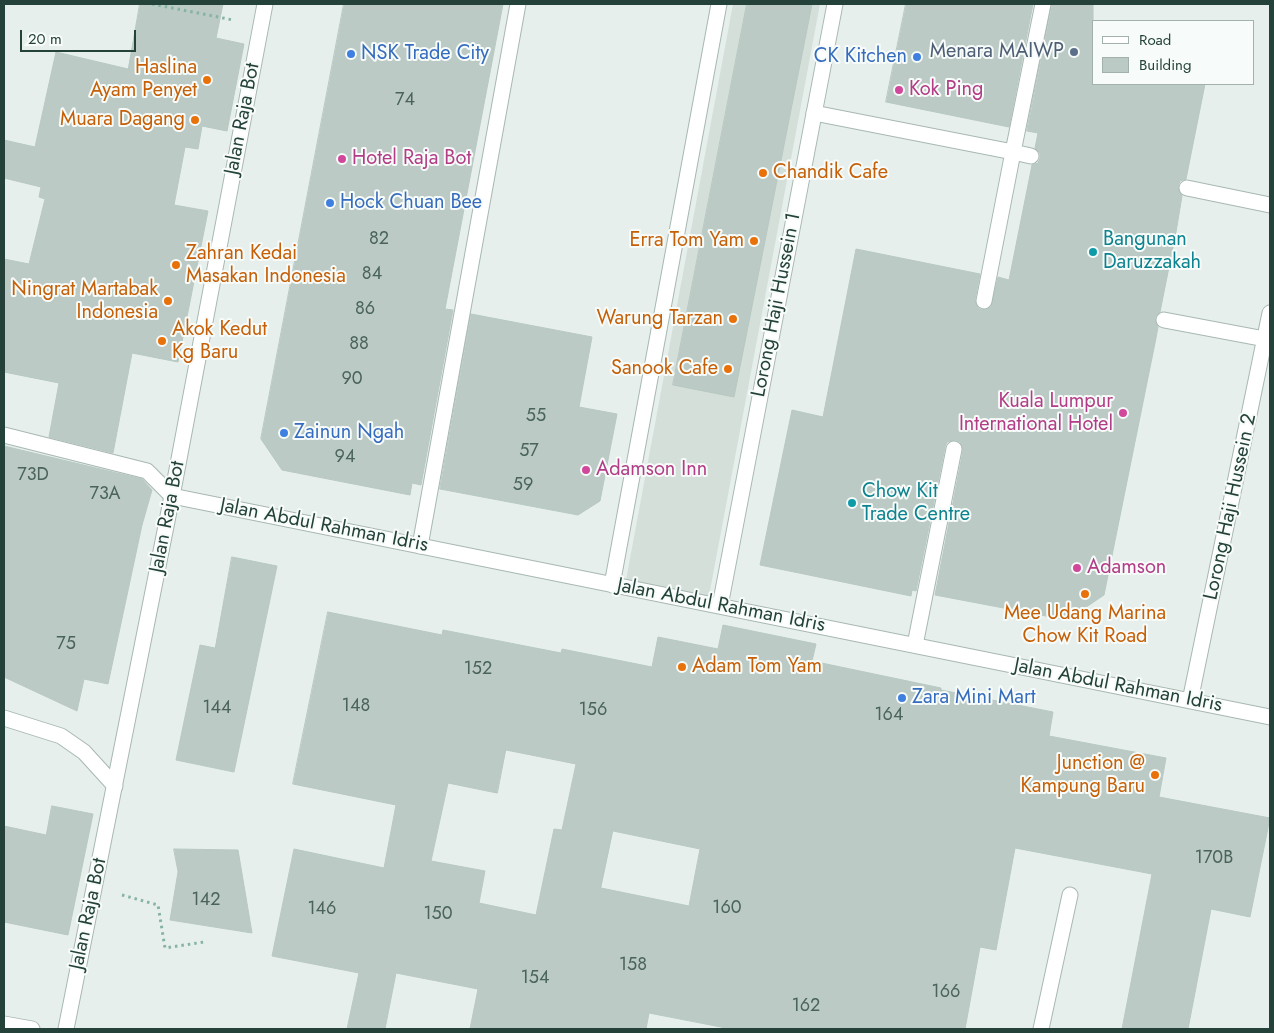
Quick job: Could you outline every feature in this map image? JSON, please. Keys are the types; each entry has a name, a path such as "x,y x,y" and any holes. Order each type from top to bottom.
{"street":[{"name":"Jalan Raja Bot","path":"66,1029 172,496 265,4"},
{"path":"420,546 518,4"},
{"path":"612,585 719,4"},
{"name":"Lorong Haji Hussein 1","path":"720,606 835,4"},
{"path":"984,301 1043,4"},
{"path":"814,113 1032,156"},
{"path":"1187,188 1270,204"},
{"name":"Lorong Haji Hussein 2","path":"1190,701 1270,313"},
{"path":"1164,320 1265,339"},
{"path":"4,435 147,471 172,496"},
{"path":"915,646 954,449"},
{"name":"Jalan Abdul Rahman Idris","path":"172,496 1270,717"},
{"path":"4,718 61,736 84,752 115,786"},
{"path":"1041,1029 1070,895"},
{"path":"4,1024 32,1029"}],"path":[{"path":"152,4 261,25"},
{"path":"114,893 158,905 165,948 204,942"}],"shaded area":[{"path":"733,4 820,4 709,596 626,580"}],"building":[{"path":"140,4 223,4 216,38 244,44 227,131 202,126 198,149 185,147 174,205 208,211 178,362 132,353 113,453 49,437 59,383 4,372 4,259 29,264 45,199 39,197 41,187 4,178 4,140 35,147 56,52 128,69"},
{"path":"344,4 503,4 445,309 453,310 421,485 412,483 410,495 282,470 261,439"},
{"path":"747,4 812,4 734,397 673,385"},
{"path":"906,4 1033,4 1009,127 886,102"},
{"path":"1052,4 1093,4 1092,85 1205,85 1186,179 1180,181 1178,187 1182,196 1176,232 1160,312 1155,318 1158,327 1156,338 1104,595 1067,620 935,595 963,451 960,442 955,440 947,442 945,447 916,591 912,590 911,596 760,565 792,410 823,417 856,249 980,274 975,300 978,308 982,310 991,307 998,277 1009,280 1032,165 1038,163 1040,158 1040,153 1035,148 1038,133 1027,131"},
{"path":"471,314 592,337 579,407 617,414 600,501 578,515 440,489"},
{"path":"4,446 142,479 152,490 142,525 108,684 84,679 77,711 4,677"},
{"path":"232,557 277,566 234,772 176,760 200,645 215,648"},
{"path":"328,612 442,635 443,630 561,653 562,649 652,667 658,637 718,649 723,625 816,644 812,661 941,688 941,690 1053,712 1049,736 1166,758 1159,797 1270,818 1250,917 1211,909 1188,1029 1122,1029 1152,874 1015,848 996,950 980,947 965,1029 731,1029 649,1013 646,1029 470,1029 478,989 396,973 385,1029 347,1029 359,973 272,956 294,849 384,868 396,805 293,784","holes":["506,750 576,764 562,830 554,829 536,915 479,903 485,871 431,861 448,783 497,793","613,831 700,849 689,906 601,888"]},
{"path":"52,806 93,814 68,935 4,922 4,826 46,835"},
{"path":"174,849 238,850 252,933 170,920 178,872"}],"place":[{"name":"Menara MAIWP","path":"1074,52"},
{"name":"NSK Trade City","path":"351,54"},
{"name":"CK Kitchen","path":"917,57"},
{"name":"Haslina Ayam Penyet","path":"207,80"},
{"name":"Kok Ping","path":"899,90"},
{"name":"Muara Dagang","path":"195,120"},
{"name":"Hotel Raja Bot","path":"342,159"},
{"name":"Chandik Cafe","path":"763,173"},
{"name":"Hock Chuan Bee","path":"330,203"},
{"name":"Erra Tom Yam","path":"754,241"},
{"name":"Bangunan Daruzzakah","path":"1093,252"},
{"name":"Zahran Kedai Masakan Indonesia","path":"176,265"},
{"name":"Ningrat Martabak Indonesia","path":"168,301"},
{"name":"Warung Tarzan","path":"733,319"},
{"name":"Akok Kedut Kg Baru","path":"162,341"},
{"name":"Sanook Cafe","path":"728,369"},
{"name":"Kuala Lumpur International Hotel","path":"1123,413"},
{"name":"Zainun Ngah","path":"284,433"},
{"name":"Adamson Inn","path":"586,470"},
{"name":"Chow Kit Trade Centre","path":"852,503"},
{"name":"Adamson","path":"1077,568"},
{"name":"Mee Udang Marina Chow Kit Road","path":"1085,594"},
{"name":"Adam Tom Yam","path":"682,667"},
{"name":"Zara Mini Mart","path":"902,698"},
{"name":"Junction @ Kampung Baru","path":"1155,775"}]}
